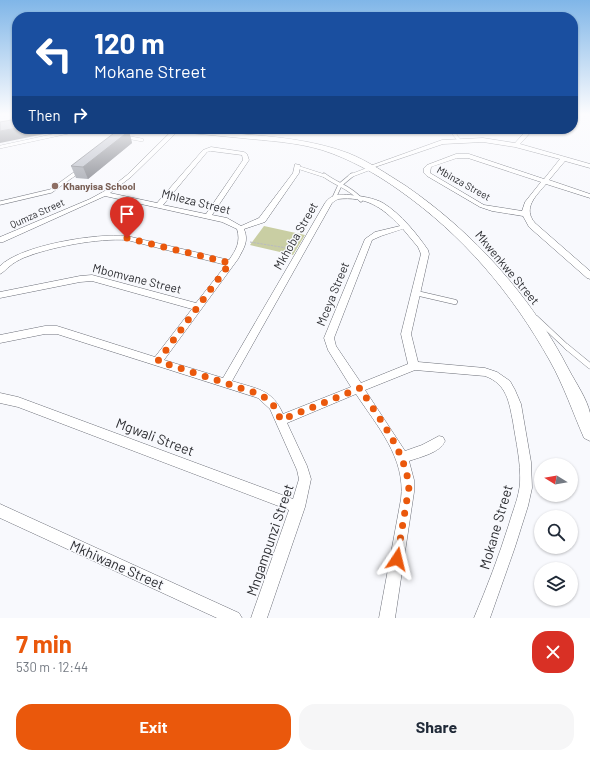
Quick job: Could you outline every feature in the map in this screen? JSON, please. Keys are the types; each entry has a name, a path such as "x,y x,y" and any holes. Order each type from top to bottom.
{"street":[{"name":"Qumza Street","path":"0,240 105,194 125,180 163,143"},
{"name":"Mkwenkwe Street","path":"305,143 336,152 371,167 424,202 458,230 494,269 544,336 584,416 590,433"},
{"path":"371,167 440,143"},
{"path":"505,143 590,166"},
{"path":"159,205 205,151 210,149 244,154 246,160 208,216"},
{"name":"Mbinza Street","path":"526,214 482,206 429,175 427,173 427,168 451,158 465,156 546,180"},
{"path":"563,159 528,202 525,208 526,214 532,225 590,276"},
{"path":"240,228 262,220 296,173 297,166"},
{"path":"546,180 590,196"},
{"name":"Mhleza Street","path":"105,194 230,222 240,228 244,240"},
{"name":"Mkhoba Street","path":"226,383 328,204 334,198 341,197 361,200 382,206 424,250 425,254 406,334 414,366"},
{"name":"Mceya Street","path":"360,388 332,347 329,338 330,333 369,239 378,234 404,228"},
{"path":"0,271 11,260 27,253 114,237 127,238 230,263"},
{"path":"158,361 230,263 244,240"},
{"name":"Mbomvane Street","path":"0,295 92,278 198,307"},
{"name":"Mngampunzi Street","path":"0,339 45,330 57,330 226,383 258,394 269,400 281,420 303,470 305,479 298,506 259,618"},
{"name":"Mokane Street","path":"281,420 414,366 492,374 504,380 508,385 516,406 525,461 525,490 507,554 482,618"},
{"path":"360,388 402,458 408,476 409,487 387,618"},
{"name":"Mgwali Street","path":"0,398 18,402 298,506"},
{"path":"402,458 426,449 440,441"},
{"name":"Mkhiwane Street","path":"0,512 234,618"}],"lane":[{"path":"0,147 19,143"},
{"path":"297,166 323,174 334,182 353,191 361,200"},
{"path":"334,198 339,184 352,173 371,167"},
{"path":"0,204 51,191 82,169"},
{"path":"416,293 455,302"},
{"path":"523,308 590,366"}],"path":[{"path":"244,240 301,251"}],"green space":[{"path":"264,226 305,235 293,255 250,245"}],"building":[{"path":"101,143 114,143 83,167 71,166"}],"place":[{"name":"Khanyisa School","path":"55,186"}],"route":[{"path":"127,238 230,263 158,361 262,395 274,406 281,420 360,388 398,449 408,476 409,487 397,559"}]}
